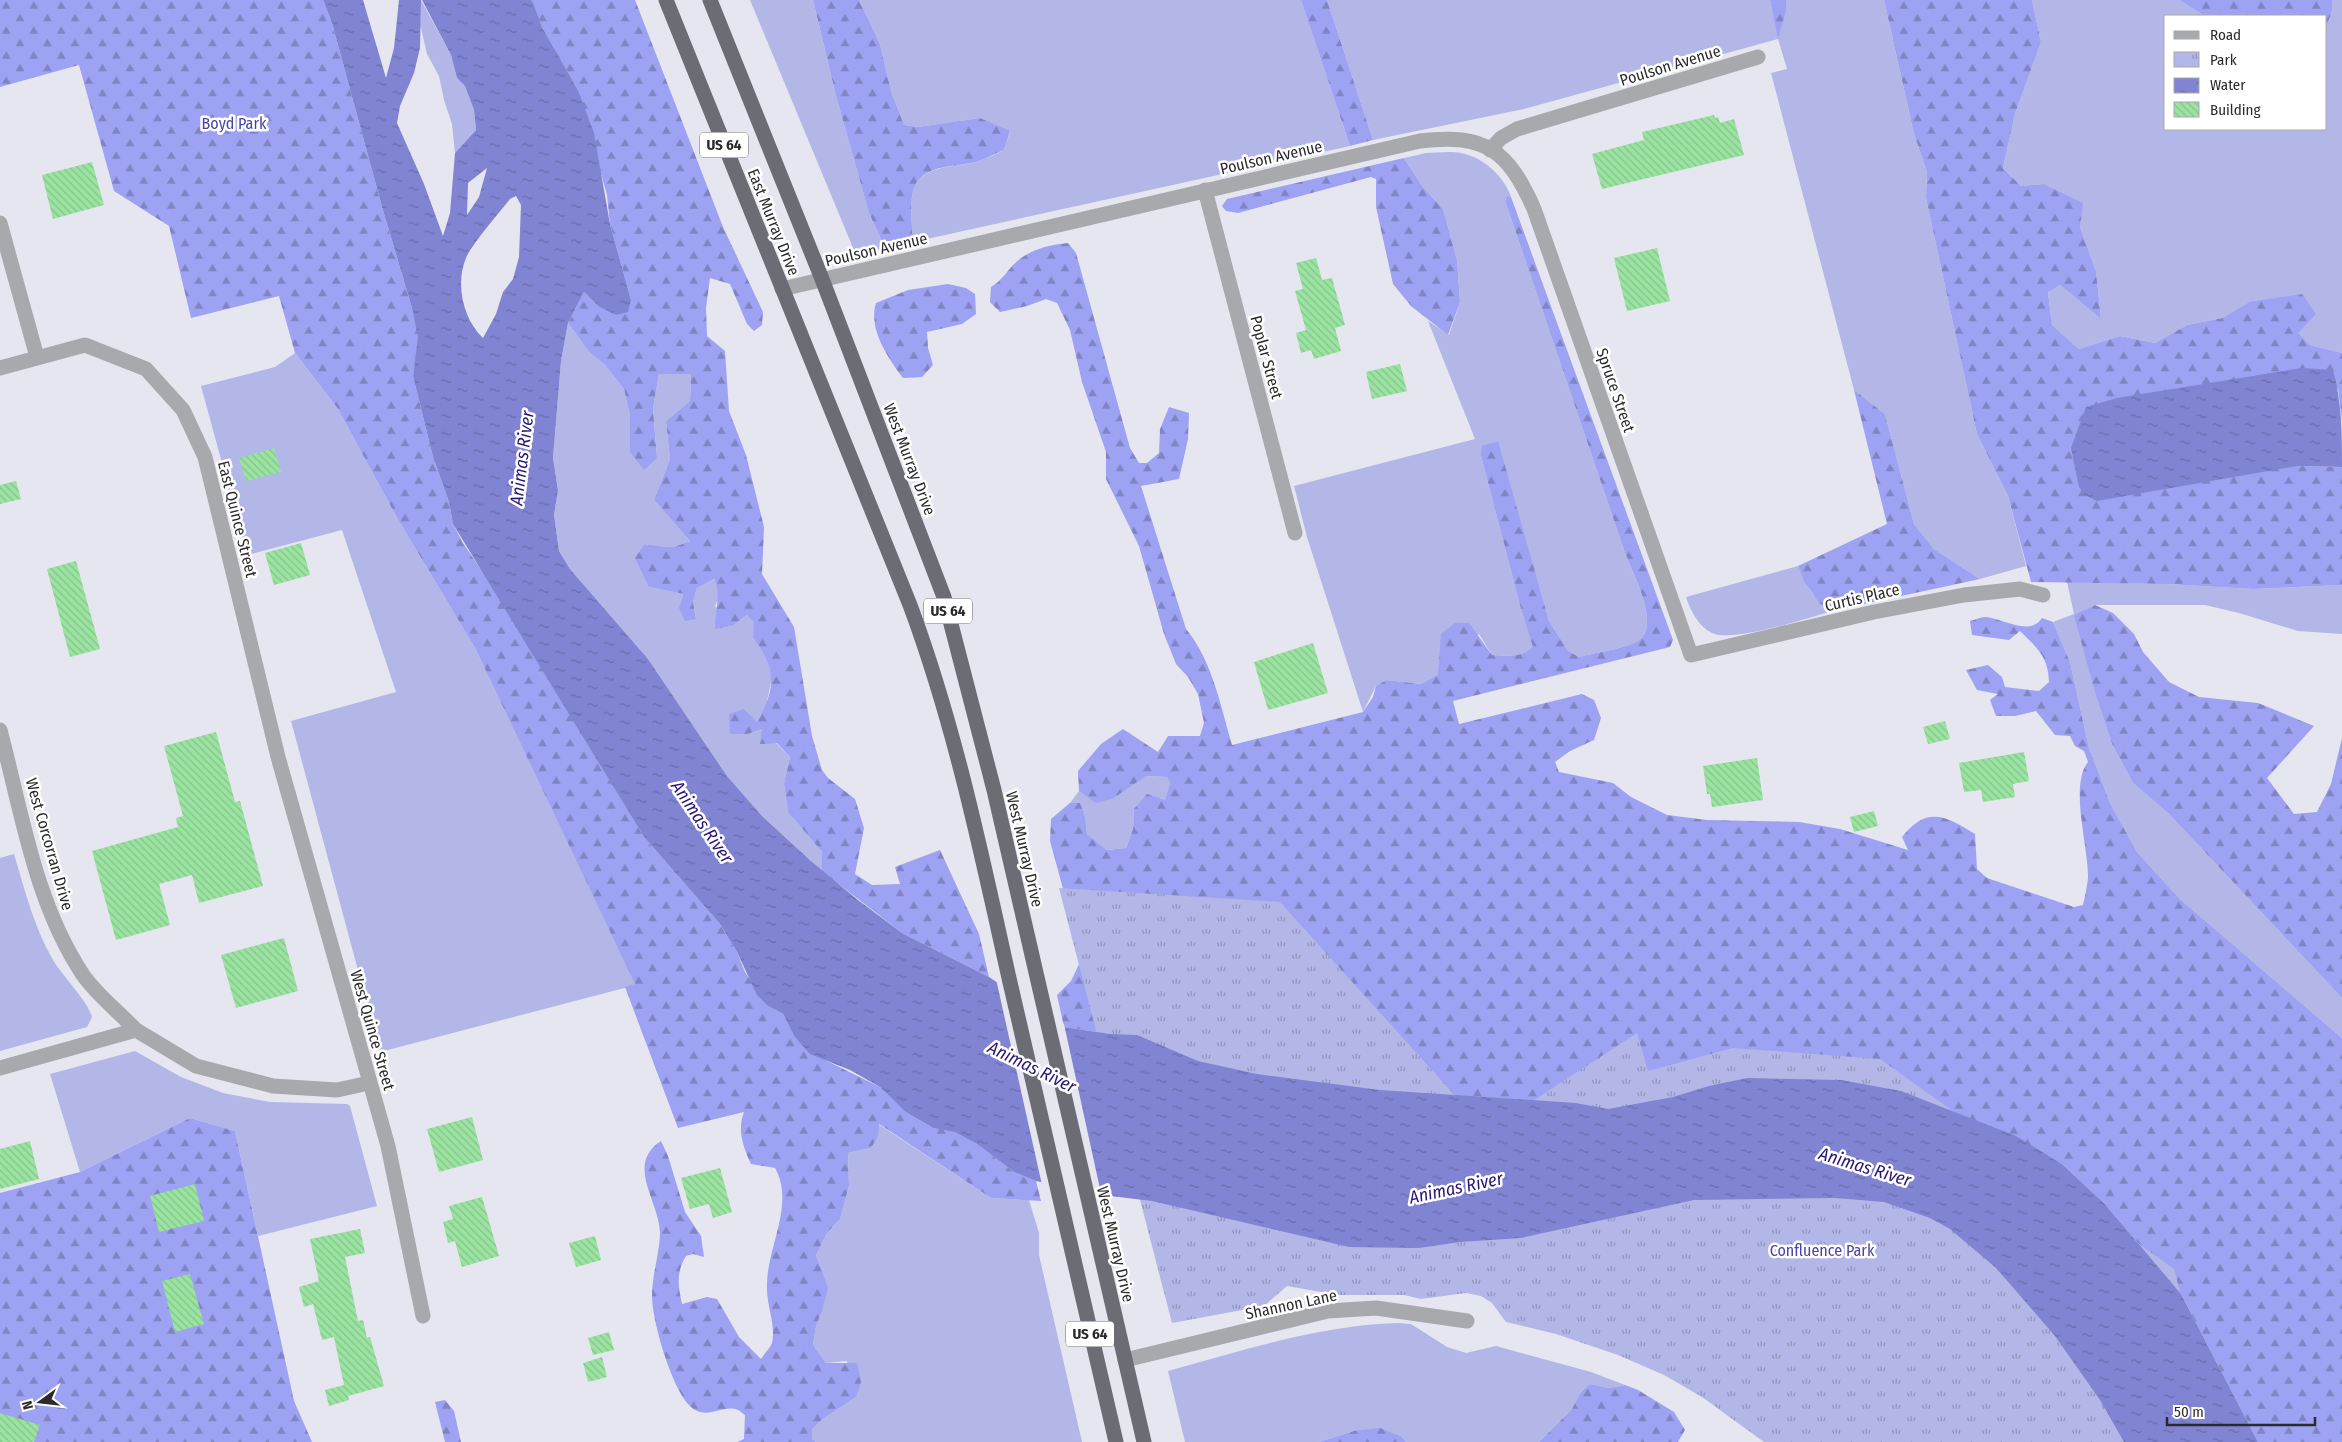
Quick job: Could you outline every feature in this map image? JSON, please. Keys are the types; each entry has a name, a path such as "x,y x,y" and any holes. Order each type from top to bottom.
{"highway":[{"name":"East Murray Drive","path":"666,0 782,289"},
{"name":"East Murray Drive","path":"710,0 822,279"},
{"name":"West Murray Drive","path":"822,279 944,597 975,712 1144,1442"},
{"name":"US 64","path":"782,289 907,596 932,666 952,734 1116,1442"}],"street":[{"name":"Poulson Avenue","path":"782,289 1420,142 1453,140 1471,142 1490,150 1501,138 1517,129 1758,57"},
{"name":"Spruce Street","path":"1490,150 1505,159 1515,170 1534,209 1691,655"},
{"name":"Poplar Street","path":"1205,190 1295,532"},
{"path":"0,223 37,357 0,368"},
{"name":"East Quince Street","path":"37,357 85,345 146,369 183,410 205,457 278,757"},
{"name":"Curtis Place","path":"1691,655 1882,610 1964,594 2020,589 2043,595"},
{"name":"West Corcorran Drive","path":"0,730 37,872 55,925 84,977 136,1030 196,1066 273,1086 337,1090 369,1083"},
{"name":"West Quince Street","path":"278,757 388,1146 423,1316"},
{"path":"0,1068 136,1030"},
{"name":"Shannon Lane","path":"1125,1360 1328,1311 1376,1308 1467,1321"}],"green space":[{"name":"Boyd Park","path":"0,0 323,0 332,23 382,207 412,308 419,337 413,376 433,457 449,502 453,524 463,543 494,589 644,837 720,924 737,952 745,972 768,1006 783,1014 794,1036 827,1061 880,1087 904,1111 933,1128 955,1131 977,1144 1014,1172 1036,1181 1041,1201 991,1198 879,1124 878,1136 871,1148 848,1153 849,1186 840,1219 827,1233 816,1255 828,1288 816,1326 813,1345 826,1363 857,1363 861,1382 856,1397 823,1419 812,1429 812,1439 816,1442 737,1442 744,1439 745,1415 735,1409 706,1413 700,1412 688,1404 675,1383 669,1368 655,1321 652,1288 660,1235 659,1223 647,1185 645,1161 650,1151 661,1141 668,1156 685,1212 701,1236 704,1257 693,1254 686,1256 683,1262 679,1273 682,1304 707,1297 717,1299 739,1337 761,1359 772,1343 773,1330 767,1289 770,1259 781,1212 781,1182 775,1168 751,1164 741,1132 744,1112 678,1128 625,987 635,984 475,648 396,516 338,409 295,353 279,296 191,318 169,226 114,191 79,65 0,87"},
{"path":"421,0 451,55 457,78 465,86 474,110 476,130 455,153 452,124 439,76 427,54 420,24"},
{"path":"531,0 635,0 723,227 763,312 762,325 754,331 747,324 730,284 710,278 706,308 707,336 725,351 729,411 746,455 764,527 762,574 794,627 812,736 822,770 828,778 855,799 864,828 855,874 872,885 900,884 895,867 940,850 979,934 989,977 902,933 822,871 822,852 788,812 784,784 790,757 777,743 760,744 762,729 748,734 730,734 729,714 744,709 757,722 768,699 771,679 770,669 761,649 753,638 754,622 747,615 734,625 715,629 718,598 715,579 697,588 693,602 696,619 685,621 679,608 684,594 649,587 635,558 644,545 674,547 690,541 654,500 670,459 666,421 690,401 691,374 659,374 653,409 657,458 644,470 630,452 630,416 624,389 605,365 589,352 568,323 584,292 598,306 631,300 610,224 607,195 578,90 542,27"},
{"path":"750,0 813,0 836,96 869,213 885,248 856,255"},
{"path":"813,0 859,0 880,44 891,91 904,125 918,127 980,118 1010,131 1004,150 979,161 934,170 919,180 914,188 912,201 913,242 885,248 869,213 836,96"},
{"path":"859,0 1301,0 1350,146 913,242 912,201 914,188 919,180 934,170 979,161 1004,150 1010,132 980,118 918,127 904,125 891,91 880,44"},
{"path":"1301,0 1327,0 1373,140 1350,146"},
{"path":"1327,0 1770,0 1778,37 1786,12 1786,0 1884,0 1914,134 1927,172 1926,198 1977,434 2008,496 2026,566 1980,579 1934,549 1914,524 1885,414 1854,390 1771,73 1787,69 1778,39 1524,109 1373,140"},
{"path":"1770,0 1786,0 1786,12 1778,39"},
{"path":"1884,0 2032,0 2041,42 2015,114 2003,168 2021,186 2044,184 2083,203 2080,227 2096,271 2101,319 2060,285 2048,292 2052,325 2079,349 2120,336 2155,343 2187,325 2222,318 2249,302 2302,294 2316,314 2298,333 2310,345 2342,353 2342,421 2338,388 2297,466 2342,467 2342,585 2253,589 2167,584 2031,582 2008,496 1977,434 1926,198 1927,172 1914,134"},
{"path":"2032,0 2179,0 2203,15 2164,15 2164,130 2327,130 2327,25 2332,11 2332,0 2342,0 2342,353 2310,345 2297,333 2249,302 2222,318 2187,325 2155,343 2120,336 2079,349 2052,325 2048,291 2060,285 2101,319 2096,271 2080,227 2082,203 2044,184 2021,186 2003,168 2015,114 2041,42"},
{"path":"2179,0 2332,0 2332,11 2327,25 2327,15 2203,15"},
{"path":"1457,152 1469,155 1492,169 1508,189 1511,197 1507,196 1505,201 1624,550 1638,584 1646,612 1647,625 1644,635 1629,645 1579,657 1568,651 1549,621 1497,441 1481,456 1521,609 1534,647 1519,655 1492,655 1479,634 1440,665 1439,675 1421,684 1386,680 1376,686 1363,712 1307,537 1294,486 1475,439 1428,321 1449,335 1460,302 1457,260 1443,209 1422,186 1404,158 1426,153"},
{"path":"1404,158 1422,186 1443,209 1457,260 1460,302 1448,335 1411,306 1393,284 1376,207 1376,179 1371,177 1238,213 1226,211 1222,206 1227,199"},
{"path":"1507,196 1511,197 1673,640 1670,647 1453,701 1459,724 1582,694 1594,700 1601,718 1594,740 1570,751 1555,762 1559,772 1613,783 1631,797 1667,815 1707,820 1799,822 1840,829 1908,850 1902,837 1911,827 1928,817 1946,819 1975,834 1977,869 1987,878 2074,907 2083,905 2088,878 2080,801 2080,786 2088,762 2084,751 2075,746 2070,736 2055,735 2036,711 2015,716 1996,716 1990,700 1998,694 1977,690 1966,670 1988,665 2002,677 2005,687 2039,691 2049,682 2047,666 2041,654 2032,643 2020,631 2009,640 1972,635 1970,621 1985,617 2023,626 2030,626 2042,618 2053,622 2070,662 2089,748 2111,805 2137,852 2180,899 2342,1038 2342,1442 2258,1442 2181,1294 2104,1203 2063,1165 1608,1109 1380,1090 1110,1034 1064,1027 1057,995 1071,981 1082,958 1050,841 1051,819 1070,803 1080,803 1085,816 1087,834 1107,850 1126,848 1133,829 1134,809 1147,794 1165,800 1170,783 1167,777 1146,776 1112,799 1095,803 1079,791 1078,771 1101,744 1123,729 1158,752 1168,736 1200,736 1204,723 1198,694 1188,677 1176,664 1164,634 1139,546 1106,479 1106,452 1082,382 1070,330 1057,303 1046,299 1027,306 1000,312 990,302 991,287 1013,265 1031,252 1053,245 1068,243 1076,253 1130,448 1139,463 1147,463 1159,453 1160,429 1169,407 1189,413 1188,439 1179,479 1141,486 1186,629 1203,655 1215,684 1232,745 1363,712 1373,697 1376,686 1386,680 1421,684 1438,675 1441,634 1455,623 1469,623 1492,655 1519,655 1533,647 1521,609 1481,456 1482,446 1498,441 1549,621 1568,651 1579,657 1629,645 1644,635 1647,625 1643,599 1624,550 1505,201"},
{"path":"948,284 966,288 975,294 976,314 962,324 927,332 928,348 933,365 922,377 903,378 891,362 877,333 874,313 876,303 908,290"},
{"path":"568,323 589,352 605,365 624,389 630,416 630,452 657,458 653,409 659,374 691,374 690,401 666,421 670,459 654,500 690,541 674,547 644,545 649,587 685,594 696,619 693,602 697,588 716,579 720,595 715,606 734,625 747,615 755,622 753,638 766,654 772,677 766,706 757,722 730,734 748,734 762,729 790,757 784,784 788,812 822,852 822,871 762,816 727,776 648,659 570,569 559,551 554,515 558,489 553,458 561,361"},
{"path":"295,353 338,409 396,516 475,648 636,985 380,1052 291,721 396,692 342,530 247,555 201,386 275,367"},
{"path":"1854,390 1885,414 1914,524 1934,549 1980,579 1836,610 1820,604 1804,581 1798,566 1887,524"},
{"path":"1798,566 1812,593 1822,602 1836,610 1773,628 1737,635 1722,635 1712,633 1703,627 1693,613 1686,597"},
{"path":"2067,582 2167,584 2253,589 2342,585 2342,634 2298,631 2205,605 2095,605 2075,615 2095,693 2112,744 2133,783 2169,814 2342,998 2342,1038 2180,899 2137,852 2111,805 2089,748 2070,662 2053,622 2074,614"},
{"path":"2095,605 2113,613 2134,634 2143,652 2169,682 2199,697 2258,703 2314,726 2267,778 2294,814 2317,812 2331,784 2342,738 2342,998 2169,814 2133,783 2112,744 2095,693 2074,615"},
{"path":"1146,776 1167,777 1170,783 1165,800 1158,798 1134,809 1133,829 1126,848 1107,850 1087,834 1085,816 1080,804 1070,803 1079,791 1095,803"},
{"path":"14,854 40,935 53,960 86,1004 92,1017 87,1027 0,1051 0,858"},
{"name":"Confluence Park","path":"1059,888 1280,902 1487,1131 1637,1033 1648,1071 1733,1048 1880,1059 2174,1269 2220,1442 1764,1442 1702,1397 1664,1375 1618,1355 1556,1334 1506,1322 1492,1303 1481,1296 1466,1293 1421,1299 1404,1295 1338,1295 1287,1286 1264,1306 1172,1323"},
{"path":"135,1051 181,1077 223,1093 270,1102 347,1104 350,1106 377,1206 258,1236 235,1131 190,1118 80,1172 50,1074"},
{"path":"190,1118 235,1131 294,1401 312,1442 0,1442 0,1193 80,1172"},
{"path":"878,1124 991,1198 1029,1200 1039,1233 1039,1255 1082,1442 816,1442 812,1439 812,1429 823,1419 856,1397 847,1361 826,1363 813,1345 816,1326 821,1314 820,1266 816,1255 827,1233 840,1219 849,1186 848,1153 871,1148"},
{"path":"1399,1323 1411,1324 1447,1347 1466,1353 1496,1346 1591,1372 1625,1385 1609,1388 1590,1384 1580,1393 1572,1409 1539,1442 1406,1442 1402,1437 1354,1431 1319,1442 1185,1442 1168,1371 1282,1340 1340,1328"},
{"path":"1590,1384 1609,1388 1625,1385 1638,1390 1674,1412 1685,1430 1678,1442 1539,1442 1572,1409 1580,1393"},
{"path":"445,1400 454,1411 461,1442 445,1442 435,1402"},
{"path":"1380,1428 1402,1437 1406,1442 1319,1442 1354,1431"}],"water":[{"name":"Animas River","path":"323,0 363,0 386,78 394,48 399,0 421,0 420,48 414,73 400,106 397,123 424,184 443,236 450,213 455,153 476,130 474,110 465,86 457,78 451,55 422,0 531,0 533,3 542,27 578,90 594,133 610,224 631,300 628,312 616,315 598,306 584,292 568,323 561,361 553,458 558,490 554,515 559,551 570,569 648,659 727,776 762,816 811,861 902,933 989,977 1064,1027 1110,1034 1137,1035 1198,1061 1257,1074 1380,1090 1576,1103 1608,1109 1673,1097 1709,1086 1747,1078 1841,1080 1901,1091 2016,1136 2063,1165 2104,1203 2181,1294 2258,1442 2124,1442 2100,1400 2055,1336 1996,1268 1950,1229 1930,1218 1884,1202 1835,1198 1694,1200 1521,1238 1460,1242 1419,1248 1349,1247 1152,1201 1102,1195 1036,1181 1014,1172 977,1144 955,1132 933,1128 904,1111 880,1087 850,1070 810,1054 794,1036 783,1014 768,1006 757,995 737,952 720,924 644,837 453,524 449,502 433,457 413,376 418,337 412,308 382,207 332,23","holes":["487,168 479,197 467,215 468,183","516,196 521,205 519,257 513,279 503,292 496,314 483,338 470,321 463,301 461,290 463,268 469,252 480,237 510,199"]},
{"path":"2302,368 2333,370 2340,406 2342,467 2297,466 2097,501 2085,495 2079,487 2071,448 2086,407 2117,398"}],"pier":[{"path":"996,979 1064,1024 1102,1198 1042,1185"}],"building":[{"path":"1714,115 1715,118 1718,117 1720,123 1734,119 1744,155 1602,189 1592,154 1644,140 1642,132"},
{"path":"92,162 104,205 53,219 42,175"},
{"path":"1657,248 1670,301 1627,311 1614,258"},
{"path":"1316,258 1322,280 1332,278 1345,325 1335,328 1341,351 1314,359 1311,350 1301,353 1296,333 1306,330 1295,291 1303,289 1296,263"},
{"path":"1400,364 1407,391 1372,399 1366,372"},
{"path":"274,448 281,472 246,481 239,458"},
{"path":"16,481 21,499 0,504 0,485"},
{"path":"301,543 310,575 274,585 265,553"},
{"path":"76,561 100,649 70,657 47,569"},
{"path":"1313,643 1328,693 1268,710 1254,662"},
{"path":"1945,721 1950,739 1928,744 1923,727"},
{"path":"216,732 235,802 240,801 263,886 199,903 192,875 159,884 170,925 116,940 92,851 178,827 176,818 183,816 164,746"},
{"path":"2024,752 2029,781 2013,784 2015,797 1983,802 1981,790 1964,792 1959,763"},
{"path":"1757,758 1763,800 1712,807 1710,794 1707,794 1703,766"},
{"path":"1874,811 1878,826 1854,832 1850,817"},
{"path":"284,938 298,991 236,1008 221,955"},
{"path":"472,1117 483,1160 439,1172 427,1129"},
{"path":"30,1141 39,1179 0,1189 0,1149"},
{"path":"720,1168 732,1212 713,1218 709,1204 690,1209 681,1178"},
{"path":"195,1184 204,1221 159,1232 150,1196"},
{"path":"482,1197 499,1256 462,1267 455,1241 448,1243 443,1222 453,1219 449,1206"},
{"path":"360,1229 365,1253 345,1257 358,1321 363,1320 367,1338 370,1337 384,1386 348,1396 349,1400 329,1406 325,1390 344,1385 334,1337 322,1340 313,1304 304,1307 299,1287 319,1281 310,1239"},
{"path":"595,1236 601,1260 576,1267 569,1243"},
{"path":"190,1274 204,1324 175,1332 162,1281"},
{"path":"609,1332 614,1350 593,1355 588,1338"},
{"path":"602,1357 607,1377 588,1382 583,1363"},
{"path":"0,1413 40,1425 34,1442 0,1442"}]}
